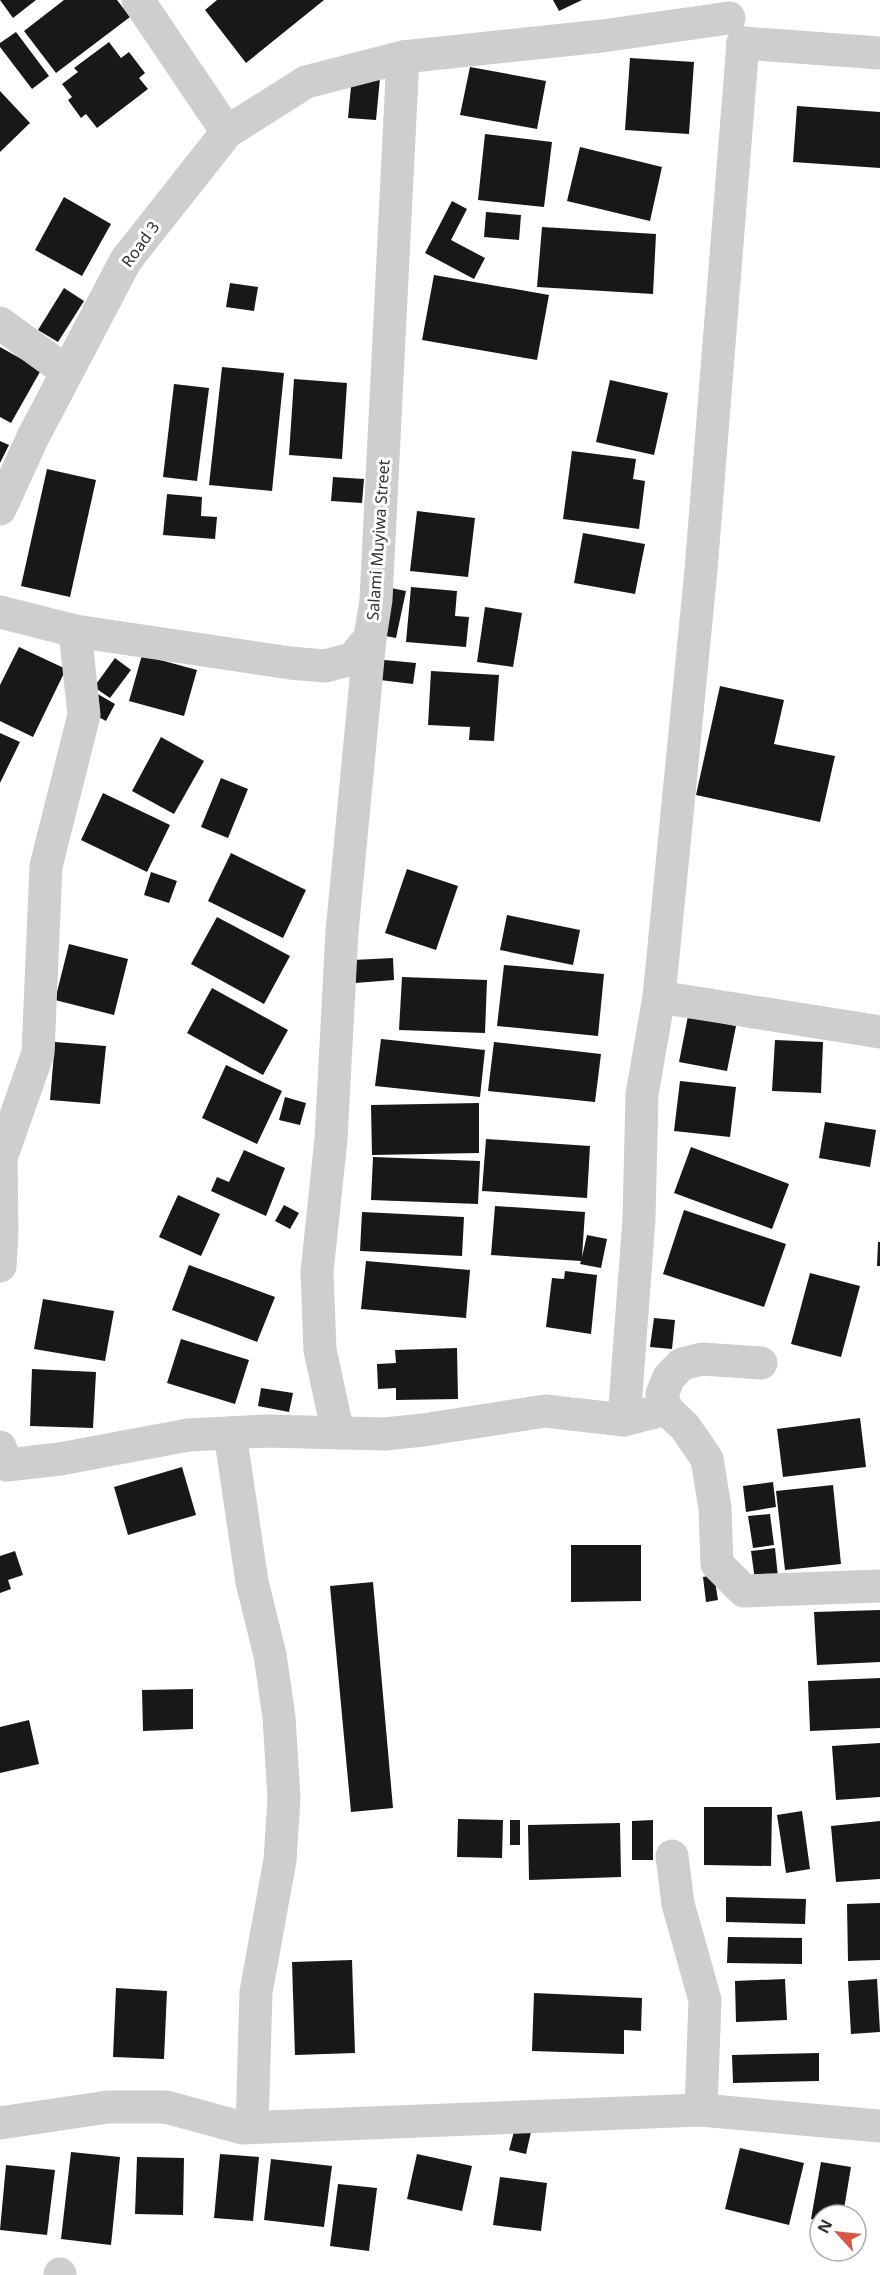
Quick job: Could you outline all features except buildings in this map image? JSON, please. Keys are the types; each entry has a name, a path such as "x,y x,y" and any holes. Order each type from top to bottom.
{"street":[{"path":"138,0 227,132"},
{"path":"624,1420 639,1219 642,1094 659,997 701,570 732,20"},
{"name":"Road 3","path":"0,509 33,436 126,260 227,132 306,82 403,57 732,20 880,53"},
{"name":"Salami Muyiwa Street","path":"0,612 75,631 290,663 325,666 352,659 370,638 376,600 403,57"},
{"path":"0,323 67,372"},
{"path":"0,1266 1,1158 38,1053 46,866 84,715 75,631"},
{"path":"338,1434 320,1350 317,1272 331,1139 342,932 370,638"},
{"path":"659,997 880,1032"},
{"path":"761,1363 702,1359 682,1364 669,1377 662,1394 666,1409 685,1427 707,1459 715,1508 717,1564 744,1591 880,1586"},
{"path":"0,1448 7,1465 60,1459 188,1435 266,1431 385,1434 544,1412 624,1420 666,1409"},
{"path":"230,1433 252,1582 270,1654 279,1717 284,1799 280,1860 256,1992 252,2127"},
{"path":"672,1857 678,1904 705,2000 700,2110"},
{"path":"0,2123 108,2107 166,2107 243,2128 700,2110 880,2126"}]}
